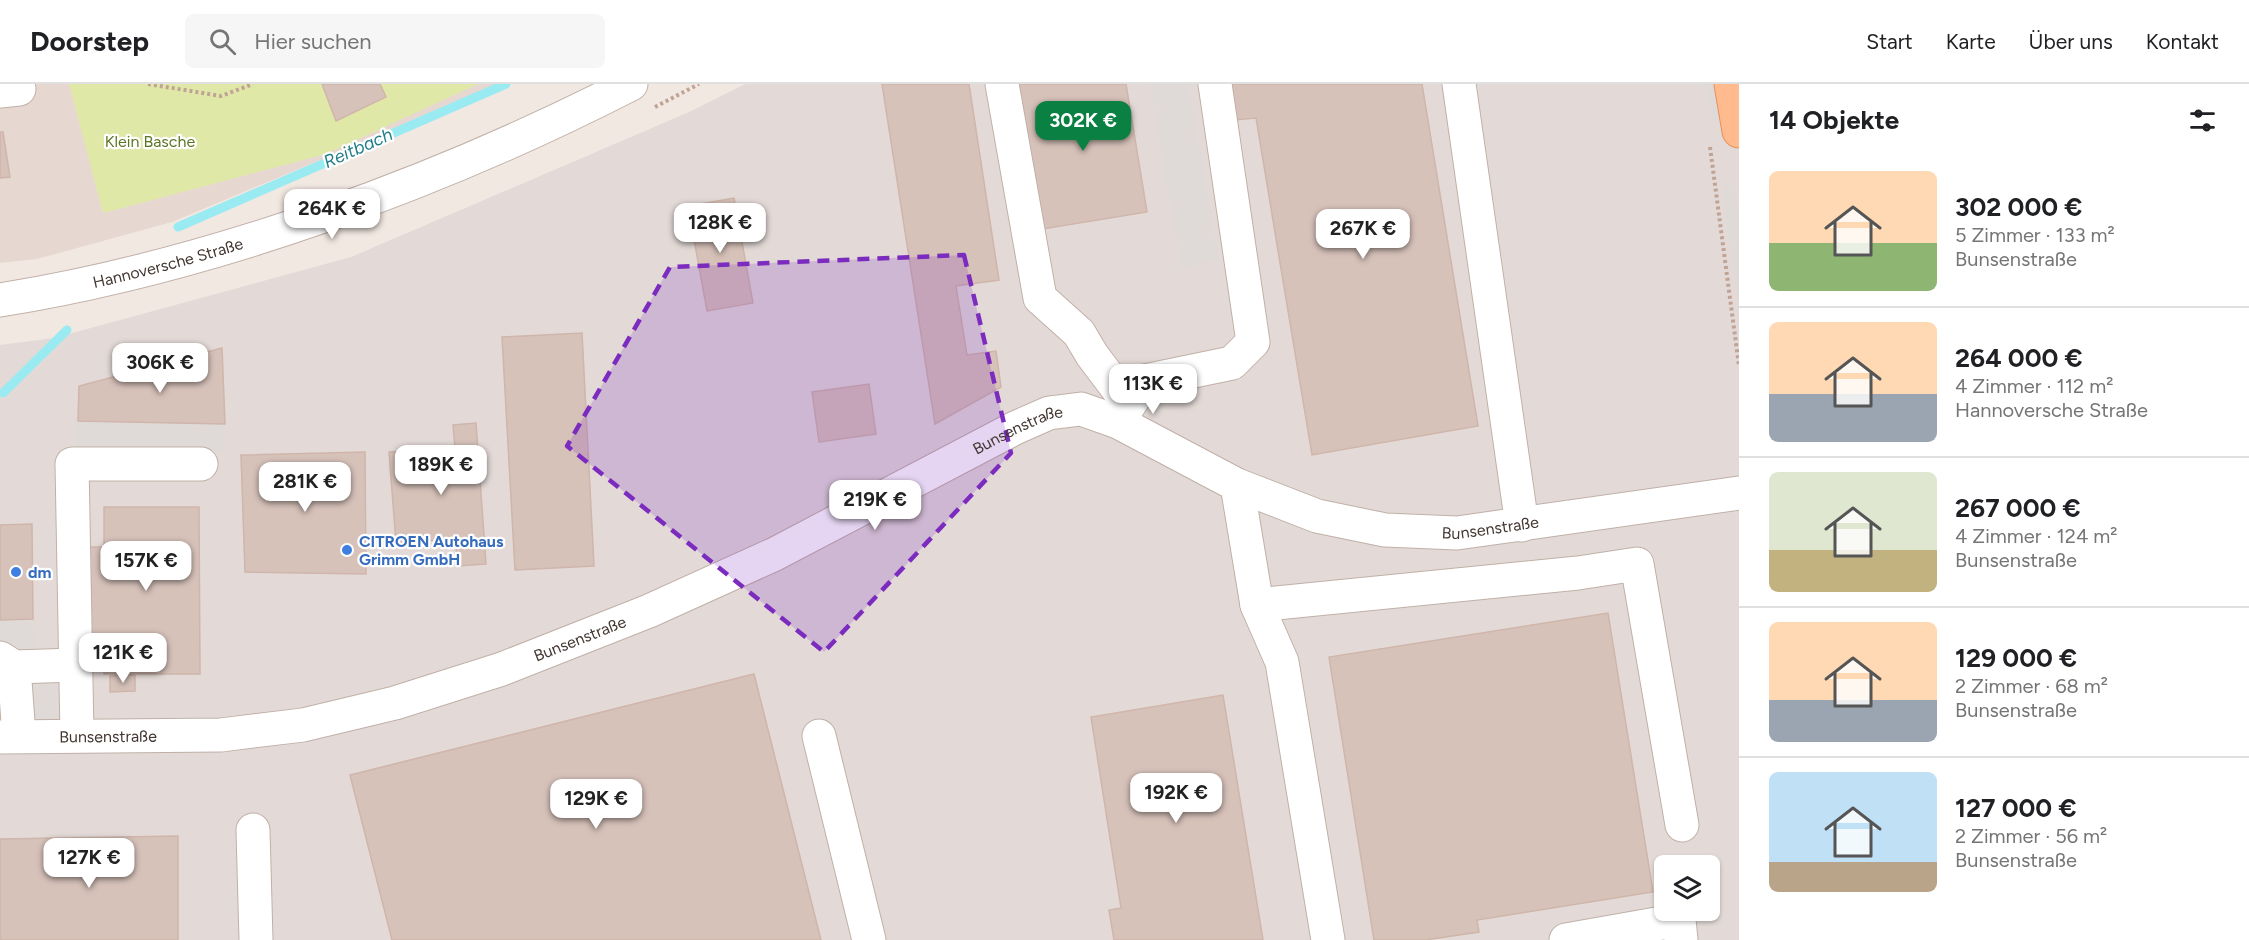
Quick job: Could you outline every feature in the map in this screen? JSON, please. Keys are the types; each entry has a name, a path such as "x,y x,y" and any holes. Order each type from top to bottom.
{"main road":[{"path":"1724,134 1731,84"}],"street":[{"path":"1002,84 1040,298 1079,333 1092,355 1131,402 1232,363 1253,342 1215,84"},
{"path":"1459,84 1522,525"},
{"name":"Hannoversche Straße","path":"0,300 42,293 179,260 324,215 478,156 609,89"},
{"name":"Bunsenstraße","path":"9,737 221,735 303,725 395,703 502,669 660,606 775,554 1015,428 1049,413 1131,402 1237,485 1317,516 1385,530 1457,533 1739,493"},
{"path":"77,735 72,464 201,464"},
{"path":"1237,485 1257,605 1282,662 1328,940"},
{"path":"1257,605 1566,574 1637,564 1682,825"},
{"path":"9,737 7,662 76,665"},
{"path":"819,736 869,940"},
{"path":"253,831 256,940"},
{"path":"1566,940 1679,920 1681,940"}],"path":[{"path":"148,84 221,96 253,84"},
{"path":"1724,134 1739,366"}],"highlighted area":[{"path":"964,255 1011,453 824,652 567,446 670,267"}],"shaded area":[{"path":"0,84 502,84 172,222 37,259 0,263"},
{"path":"745,84 1739,84 1739,940 0,940 0,345 54,338 351,257 689,112"},
{"path":"1149,84 1189,84 1219,260 1181,268"},
{"path":"1706,84 1718,84 1726,133 1713,121"},
{"path":"1734,178 1739,217 1739,311 1722,193"},
{"path":"78,421 225,424 224,451 77,447"},
{"path":"33,619 35,656 62,656 64,720 0,718 0,620"}],"green space":[{"name":"Klein Basche","path":"69,84 478,84 326,154 103,213"}],"building":[{"path":"322,84 380,84 386,97 336,121"},
{"path":"882,84 969,84 999,280 956,286 967,355 996,351 1001,387 935,424"},
{"path":"1019,84 1126,84 1147,212 1043,229"},
{"path":"1230,84 1422,84 1478,426 1312,455 1256,118 1235,120"},
{"path":"0,132 3,132 10,177 0,178"},
{"path":"734,198 753,303 707,311 688,206"},
{"path":"582,333 594,566 515,570 502,337"},
{"path":"222,348 225,424 78,421 79,386"},
{"path":"869,384 876,434 819,442 812,392"},
{"path":"476,423 486,564 457,566 456,539 396,543 389,452 455,448 453,425"},
{"path":"365,452 366,574 245,572 241,455"},
{"path":"104,507 199,507 200,674 104,674 104,654 86,654 86,547 104,547"},
{"name":"dm","path":"32,524 33,619 0,620 0,525"},
{"path":"1608,613 1653,892 1477,920 1479,932 1425,940 1374,940 1329,657"},
{"path":"754,674 821,940 392,940 350,775"},
{"path":"135,675 135,691 110,692 110,676"},
{"path":"1223,695 1263,940 1114,940 1109,910 1121,908 1091,717"},
{"path":"178,836 178,940 0,940 0,839"}],"waterway":[{"name":"Reitbach","path":"178,227 506,84"},
{"name":"Reitbach","path":"3,393 67,330"}],"place":[{"name":"CITROEN Autohaus Grimm GmbH","path":"347,550"},
{"name":"dm","path":"16,572"}]}
